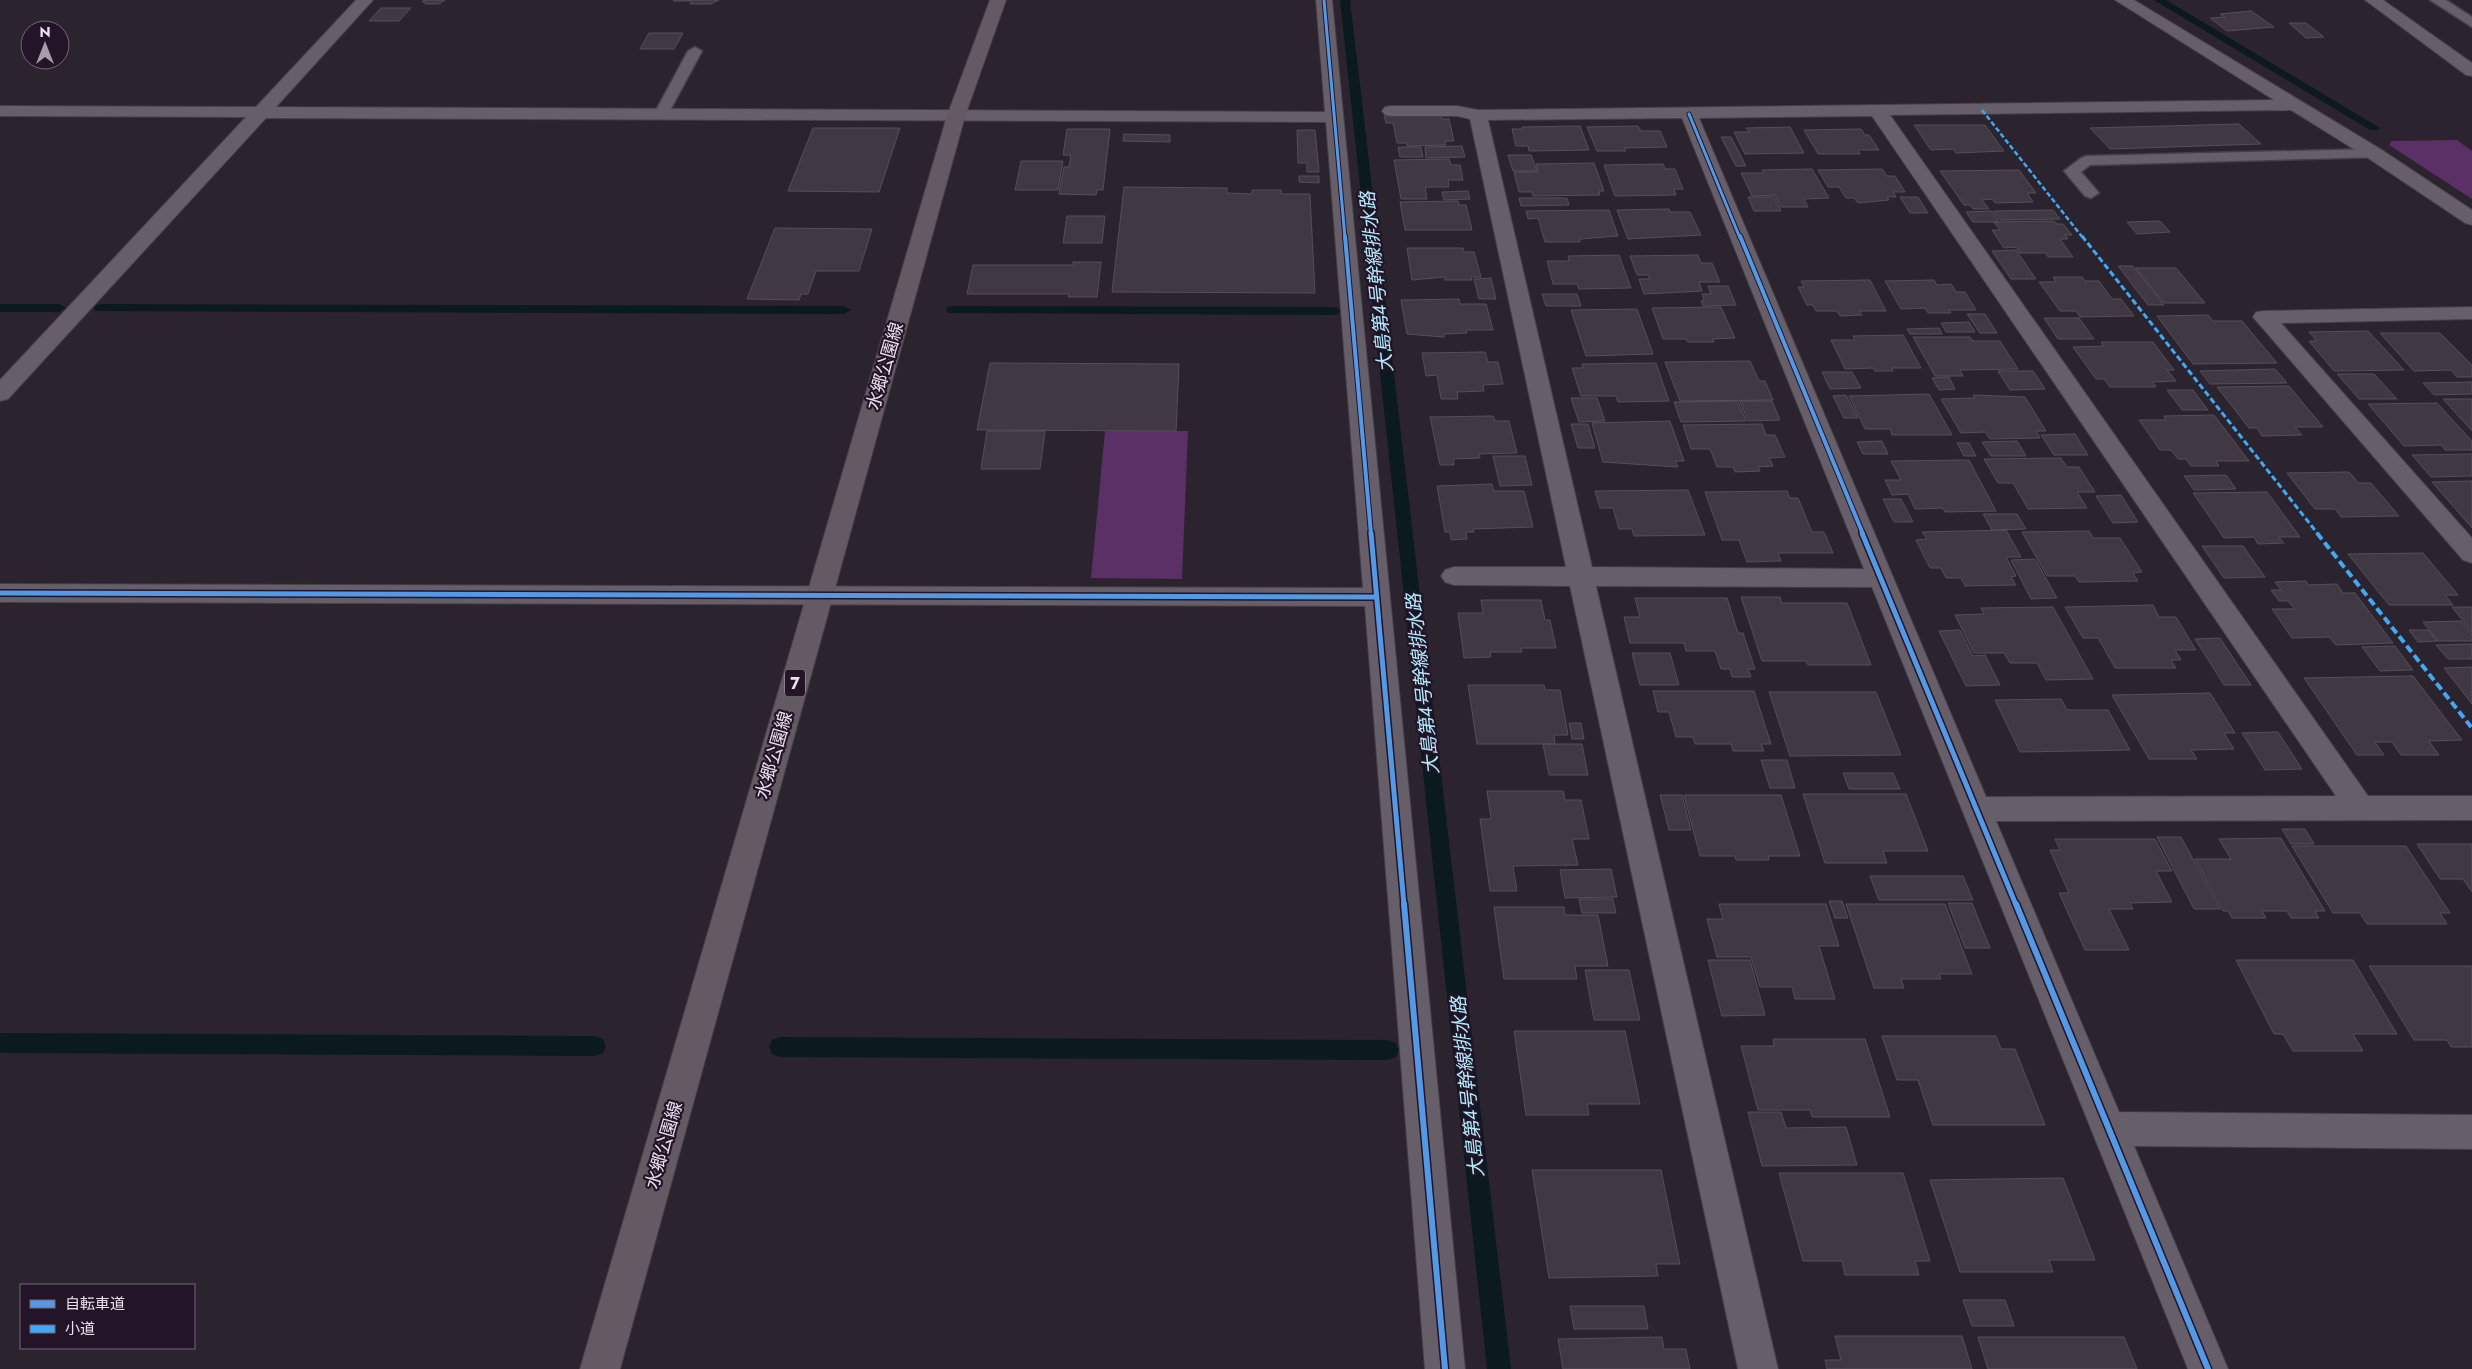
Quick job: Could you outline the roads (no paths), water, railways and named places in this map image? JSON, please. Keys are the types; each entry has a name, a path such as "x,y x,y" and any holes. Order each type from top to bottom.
{"main road":[{"name":"水郷公園線","path":"600,1369 956,116 998,0"}],"street":[{"path":"0,394 365,0"},
{"path":"1324,0 1445,1369"},
{"path":"2123,0 2375,154 2472,219"},
{"path":"2373,0 2472,70"},
{"path":"1391,111 1457,111 1478,115 1689,114 2296,105"},
{"path":"0,111 1334,117"},
{"path":"1878,111 2360,808"},
{"path":"1689,114 2208,1369"},
{"path":"1478,115 1758,1369"},
{"path":"2472,331 2463,313 2264,317 2472,554"},
{"path":"1454,576 1881,578"},
{"path":"0,592 1376,597"},
{"path":"1976,809 2472,808"},
{"path":"2109,1129 2472,1132"}],"lane":[{"path":"2437,0 2472,24"},
{"path":"661,114 695,51"},
{"path":"2091,193 2072,171 2086,161 2375,154"}],"waterway":[{"name":"大島第4号幹線排水路","path":"1345,0 1499,1369"},
{"path":"2159,0 2374,128"},
{"path":"0,308 59,308"},
{"path":"101,308 844,310"},
{"path":"953,310 1335,311"},
{"path":"0,1043 595,1046"},
{"path":"780,1047 1388,1050"}]}
